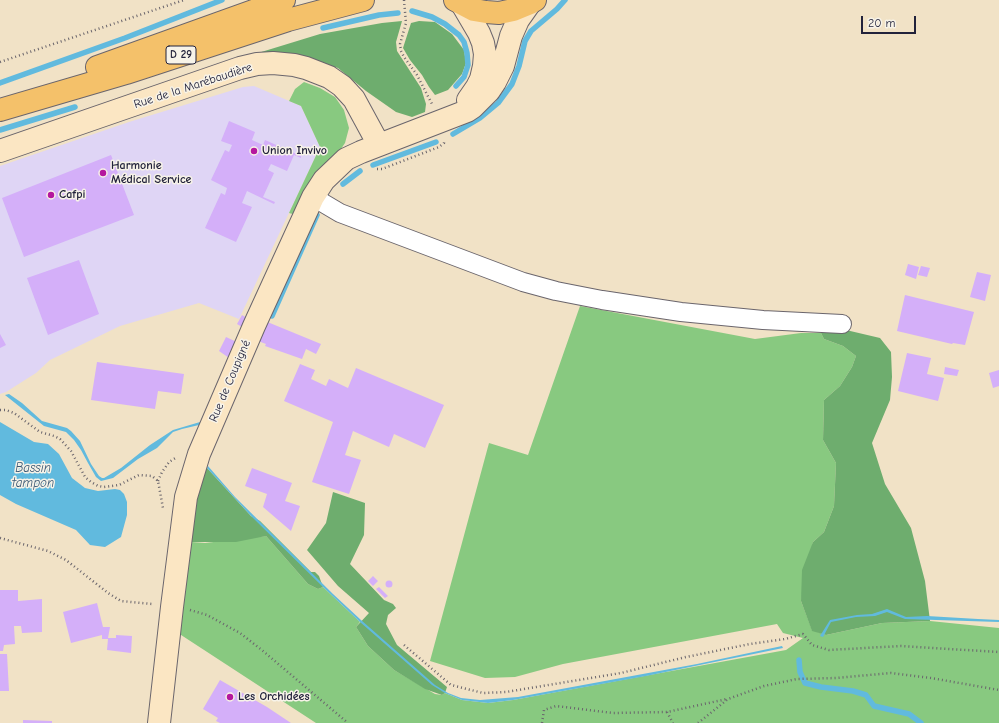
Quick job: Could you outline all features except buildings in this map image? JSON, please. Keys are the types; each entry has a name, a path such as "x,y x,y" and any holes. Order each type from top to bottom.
{"main road":[{"name":"D 29","path":"0,102 284,0"},
{"name":"D 29","path":"0,110 126,73 288,20 363,0"},
{"path":"458,2 474,10 499,13 513,10 532,2"}],"street":[{"name":"Rue de Coupigné","path":"439,123 463,105 471,96 481,79 484,66 485,54 483,43 474,23 458,2"},
{"name":"Rue de Coupigné","path":"159,723 165,606 186,497 199,454 254,326 313,197 324,180 346,160 361,152 467,112 473,108 489,91 500,74 511,36 518,20 532,2"},
{"name":"Rue de la Marébaudière","path":"0,151 240,68 257,64 273,63 306,68 329,77 342,86 354,99 380,145"},
{"path":"313,197 340,213 523,282 556,291 602,300 681,312 763,320 842,324"}],"path":[{"path":"0,62 184,0"},
{"path":"404,0 406,23 400,44 401,51 424,89 439,123"},
{"path":"0,410 6,410 14,413 40,432 60,439 71,451 85,477 98,486 104,487 119,485 139,475 152,476 158,480 163,507 162,514"},
{"path":"0,538 48,551 66,560 108,593 121,601 193,610 207,615 240,633 348,723"},
{"path":"404,645 451,685 482,693 506,692 614,674 686,657 750,644 785,639 804,634 812,645 828,650 902,646 999,652"},
{"path":"542,723 544,710 556,706 613,713 667,712 728,699 764,686 797,678 836,678 891,673 931,678 999,690"},
{"path":"698,723 728,699"},
{"path":"667,712 673,723"}],"shaded area":[{"path":"254,86 301,106 320,147 239,319 199,303 120,326 50,360 36,373 6,392 0,394 0,166 129,122 243,87"}],"green space":[{"path":"402,21 396,42 397,51 421,88 426,104 425,112 412,117 396,112 366,91 338,68 306,58 258,53 320,34"},
{"path":"419,21 435,22 452,34 464,50 466,63 462,74 448,90 435,95 403,48 411,23"},
{"path":"304,82 320,88 335,97 344,110 349,128 345,143 296,215 289,213 320,147 301,106 289,101 295,89"},
{"path":"580,306 755,339 801,333 821,333 824,339 843,346 856,356 852,367 840,386 824,400 823,440 836,463 834,506 824,532 813,542 801,601 812,630 826,635 882,623 930,621 999,628 999,723 316,723 178,633 191,542 205,543 266,536 308,584 318,589 323,587 360,622 356,627 368,646 394,670 435,694 442,695 445,693 462,700 488,703 513,700 786,650 803,638 783,633 777,624 563,664 515,677 485,678 430,661 489,443 528,455"},
{"path":"825,330 846,330 880,338 891,352 892,377 890,400 872,443 885,484 911,528 925,581 930,621 882,623 826,635 812,631 801,601 802,570 813,542 824,532 834,506 836,463 823,440 824,400 840,386 852,367 856,356 843,346 824,339 821,333"},
{"path":"207,468 251,516 260,521 311,572 315,572 319,576 323,587 318,589 308,584 266,536 236,542 191,542 200,476"},
{"path":"333,492 365,503 364,535 350,564 384,600 393,604 396,608 388,615 386,624 397,645 447,687 445,693 442,695 425,689 394,670 368,646 356,627 369,613 338,586 307,550 326,523"}],"water":[{"path":"9,394 22,403 42,421 67,428 71,431 80,441 91,464 102,478 121,468 150,445 173,430 200,422 199,425 173,432 157,448 138,459 113,478 101,481 96,477 74,440 66,432 44,426 5,395"},
{"name":"Bassin tampon","path":"0,422 34,442 48,444 59,454 72,478 85,488 98,491 115,489 120,490 124,494 127,502 127,515 121,537 105,547 90,545 76,530 16,504 0,495"},
{"path":"208,466 235,497 361,620 435,685 448,693 461,698 480,700 518,697 697,664 782,646 783,648 646,676 513,700 488,703 462,700 445,693 432,685 360,622 251,516 207,468"},
{"path":"887,609 906,617 927,616 999,620 999,622 905,619 887,612 875,616 856,617 831,622 823,637 820,636 830,620 872,614"}],"waterway":[{"path":"0,83 125,38 222,0"},
{"path":"453,134 480,118 498,103 512,84 519,66 525,41 531,31 557,9 565,0"},
{"path":"412,11 432,17 445,24 459,35 464,42 468,65 464,77 456,86"},
{"path":"323,28 379,15 398,13"},
{"path":"0,130 75,107"},
{"path":"373,165 436,142"},
{"path":"343,184 360,171"},
{"path":"272,316 317,215"},
{"path":"799,660 800,672 805,683 821,687 853,691 866,695 874,706 909,714 921,723"}],"place":[{"name":"Union Invivo","path":"254,151"},
{"name":"Harmonie Médical Service","path":"103,173"},
{"name":"Cafpi","path":"51,195"},
{"name":"Les Orchidées","path":"230,697"}]}
